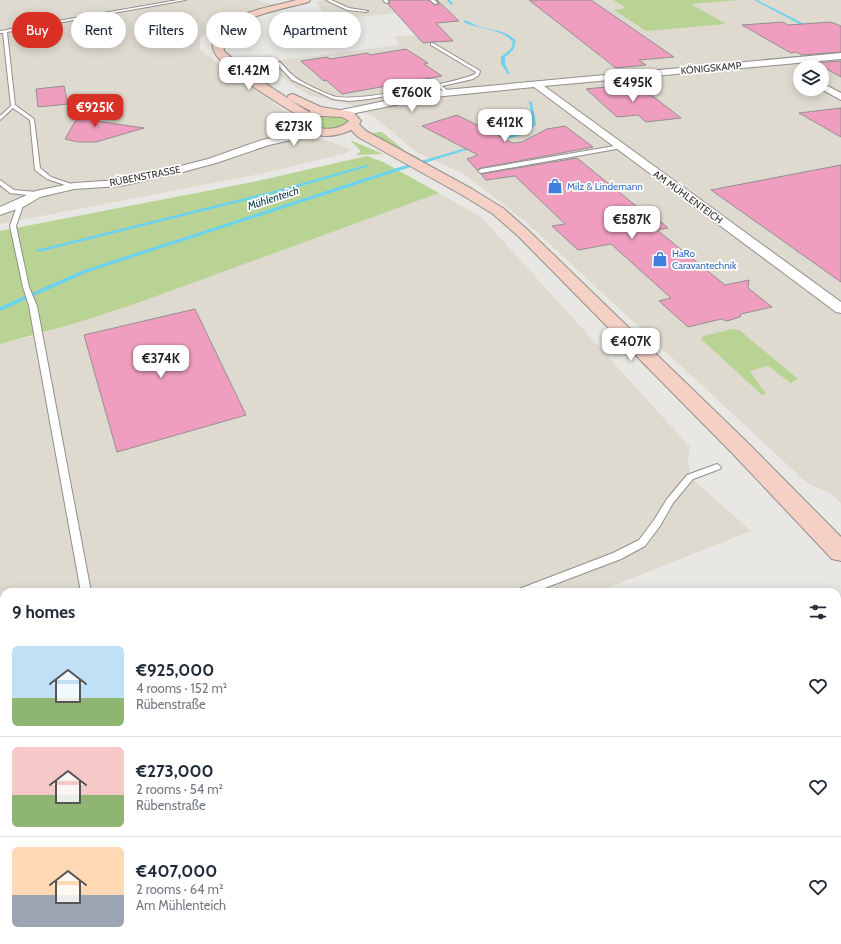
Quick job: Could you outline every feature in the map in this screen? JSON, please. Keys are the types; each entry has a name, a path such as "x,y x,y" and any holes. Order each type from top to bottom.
{"main road":[{"path":"261,14 306,0"},
{"path":"217,48 220,54 232,64 264,88 303,113 308,128 318,131 334,132 405,159"},
{"path":"219,48 300,102 317,110 341,113 353,118 354,123 362,134 424,170 467,192 498,211 523,233 741,449 841,552"},
{"path":"305,120 318,113 326,112"},
{"path":"334,132 345,129 354,123"}],"street":[{"name":"KÖNIGSKAMP","path":"341,113 352,112 399,100 447,92 841,56"},
{"path":"780,62 793,68"},
{"name":"AM MÜHLENTEICH","path":"535,84 841,309"},
{"path":"829,90 841,97"},
{"name":"KÖNIGSKAMP","path":"354,123 369,113 462,91"},
{"name":"RÜBENSTRASSE","path":"266,142 305,120"},
{"name":"RÜBENSTRASSE","path":"0,211 20,204 36,194 74,186 120,182 175,171 212,162 266,142 318,131"}],"lane":[{"path":"169,4 175,0"},
{"path":"74,186 49,178 38,169 32,119 13,106 2,32 169,4 184,0"},
{"path":"328,0 348,9 366,11"},
{"path":"432,0 436,3"},
{"path":"278,63 294,78 333,98 350,100 439,85 471,78 477,75 478,72 432,44"},
{"path":"439,85 447,92"},
{"path":"0,119 13,106"},
{"path":"481,171 620,147"},
{"path":"0,182 12,192 36,194"},
{"path":"20,204 13,226 26,287 33,306 85,588"},
{"path":"534,588 618,556 642,542 657,523 670,501 690,477 717,467"}],"shaded area":[{"path":"0,0 256,0 274,5 251,12 206,12 206,34 200,38 200,50 294,118 301,130 352,150 343,154 265,173 0,224"},
{"path":"323,0 841,0 841,504 833,495 807,483 527,223 464,174 416,152 376,118 351,105 309,95 258,63 400,45 394,37 428,34 408,12 361,17 361,12 323,12 316,2"},
{"path":"439,193 482,218 690,447 688,459 690,477 751,531 607,588 0,588 0,344 37,335 135,304"}],"green space":[{"path":"613,0 740,0 691,4 726,24 646,31 614,10 626,8"},
{"path":"323,115 340,115 349,121 349,123 330,129 316,127 312,124 312,121"},
{"path":"382,132 405,151 419,158 416,160 369,134"},
{"path":"350,140 383,154 356,155 360,152 360,150"},
{"path":"367,156 383,162 439,193 135,304 73,324 0,344 0,231 253,182"},
{"path":"733,329 739,330 798,379 791,383 768,366 750,371 766,394 762,395 701,339 703,336"}],"building":[{"path":"389,0 429,0 435,5 439,4 437,0 459,21 436,23 453,41 423,43 388,4 390,3"},
{"path":"529,0 591,0 674,57 639,60 646,65 616,68"},
{"path":"783,22 788,25 831,22 841,26 841,52 802,55 796,52 791,53 742,25"},
{"path":"406,49 428,63 424,64 442,76 342,94 301,61 327,57 330,59 368,53 370,55"},
{"path":"841,61 841,77 829,70 829,62"},
{"path":"637,84 681,118 646,122 638,115 617,117 586,89"},
{"path":"64,86 68,104 38,107 36,89"},
{"path":"88,99 96,121 144,128 96,142 78,142 65,139"},
{"path":"841,108 841,137 799,113"},
{"path":"457,115 513,143 522,142 547,129 565,126 593,147 477,170 467,159 478,155 422,126"},
{"path":"577,158 640,209 644,208 668,228 657,230 725,285 749,280 748,288 772,307 741,314 740,317 727,321 721,319 688,327 659,301 671,298 611,244 578,250 552,226 565,224 515,176 486,180 481,174"},
{"path":"841,165 841,282 711,190"},
{"path":"195,309 246,415 117,452 84,335"}],"waterway":[{"name":"Mühlenteich","path":"448,0 452,4"},
{"path":"755,0 810,28"},
{"name":"Mühlenteich","path":"465,21 477,27 500,32 515,42 512,49 503,57 503,64 509,73"},
{"name":"Mühlenteich","path":"496,141 514,136 535,124 530,102"},
{"name":"Mühlenteich","path":"0,309 86,271 399,169 474,147"},
{"path":"39,250 286,189 368,166"}],"place":[{"name":"Milz & Lindemann","path":"555,186"},
{"name":"HaRo Caravantechnik","path":"660,259"}]}
